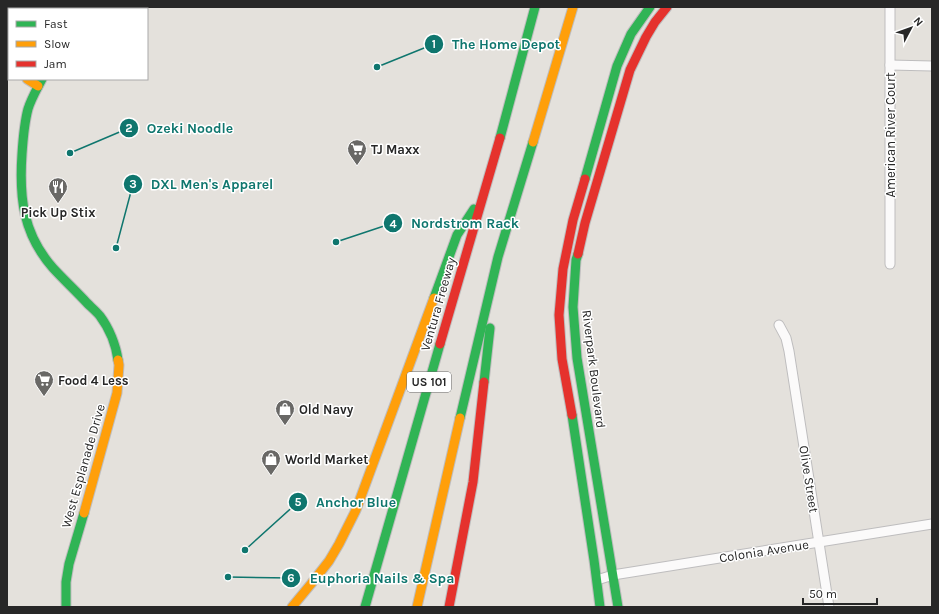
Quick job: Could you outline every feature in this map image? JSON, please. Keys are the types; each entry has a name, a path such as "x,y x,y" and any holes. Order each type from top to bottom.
{"main road":[{"name":"Ventura Freeway","path":"365,607 484,192 535,7"},
{"name":"US 101","path":"417,607 472,364 498,257 573,7"},
{"name":"Riverpark Boulevard","path":"600,607 571,405 562,359 559,315 563,269 573,220 616,66 631,34 650,7"},
{"name":"Riverpark Boulevard","path":"618,607 577,358 573,307 576,260 630,70 648,31 667,7"},
{"name":"West Esplanade Drive","path":"40,83 28,108 23,134 21,193 25,216 33,239 41,253 61,277 99,315 107,327 117,352 119,365 117,392 69,564 66,582 66,607"},
{"path":"292,607 322,569 338,544 356,510 457,235 484,192"},
{"path":"449,607 473,482 498,257"}],"street":[{"name":"American River Court","path":"890,7 890,264"},
{"path":"890,64 932,66"},
{"name":"Olive Street","path":"779,325 786,338 789,351 829,607"},
{"name":"Colonia Avenue","path":"596,580 613,575 932,524"}],"traffic: fast":[{"path":"500,138 535,7"},
{"path":"585,179 617,66 631,34 650,7"},
{"path":"41,80 29,105 22,148 21,186 25,215 29,229 43,255 53,268 100,316 114,343 118,360"},
{"path":"460,418 498,257 533,142"},
{"path":"434,298 457,235 474,209"},
{"path":"578,254 576,260 573,307 577,358 618,607"},
{"path":"484,382 490,328"},
{"path":"365,607 440,344"},
{"path":"572,415 600,607"},
{"path":"66,607 66,582 69,564 84,513"}],"traffic: slow":[{"path":"533,142 573,7"},
{"path":"29,80 38,86"},
{"path":"292,607 329,561 356,510 434,298"},
{"path":"84,513 117,393 118,360"},
{"path":"417,607 460,418"}],"traffic: jam":[{"path":"578,254 585,223 630,70 646,37 655,22 667,7"},
{"path":"440,344 500,138"},
{"path":"572,415 562,359 559,315 563,269 573,220 585,179"},
{"path":"449,607 473,482 484,382"}],"place":[{"name":"The Home Depot","path":"377,67"},
{"name":"Ozeki Noodle","path":"70,153"},
{"name":"TJ Maxx","path":"357,166"},
{"name":"Pick Up Stix","path":"58,204"},
{"name":"Nordstrom Rack","path":"336,242"},
{"name":"DXL Men's Apparel","path":"116,248"},
{"name":"Food 4 Less","path":"44,397"},
{"name":"Old Navy","path":"285,426"},
{"name":"World Market","path":"271,476"},
{"name":"Anchor Blue","path":"245,550"},
{"name":"Euphoria Nails & Spa","path":"228,577"}]}
